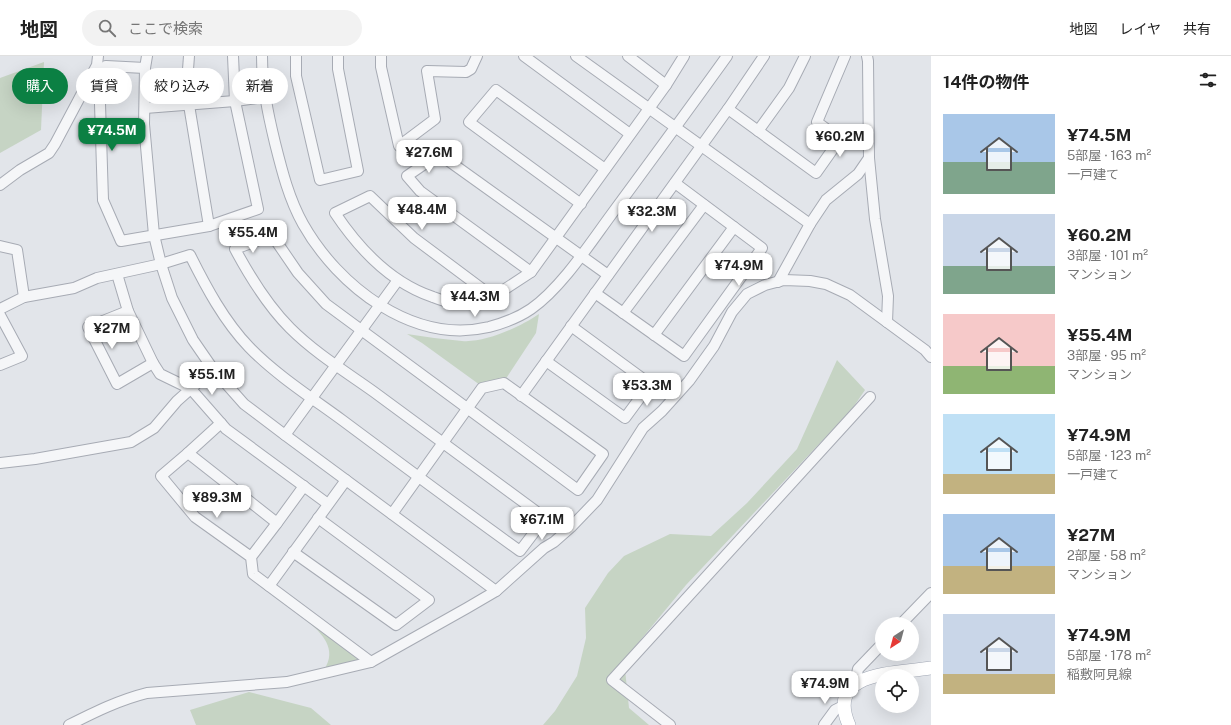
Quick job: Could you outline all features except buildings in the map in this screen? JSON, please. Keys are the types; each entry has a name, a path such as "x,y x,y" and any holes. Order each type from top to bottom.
{"main road":[{"path":"849,725 843,706 844,697 854,684 868,678 931,668"}],"street":[{"path":"0,185 20,170 49,153 97,65 98,56"},
{"path":"147,56 145,68 106,66 100,104 103,200 121,242 209,226 258,209 236,104"},
{"path":"189,56 187,84 189,105 209,226"},
{"path":"232,56 233,68"},
{"path":"262,56 263,68"},
{"path":"296,56 296,76 320,180 358,171 338,69 338,56"},
{"path":"381,56 381,67 399,146 435,119 427,71 466,72 471,69 477,56"},
{"path":"524,56 630,134"},
{"path":"576,56 810,224"},
{"path":"628,56 666,85"},
{"path":"493,297 414,238 370,196 335,213 348,233 367,255 398,280 418,292 449,302 470,301 493,297 531,272 666,85 684,56"},
{"path":"266,104 286,186 302,223 325,257 337,270 379,305 407,320 438,329 465,331 494,326 516,318 542,301 581,255 727,56"},
{"path":"521,396 702,146 764,56"},
{"path":"758,131 789,88 805,56"},
{"path":"728,109 816,173 840,139 817,122 845,56"},
{"path":"867,56 870,158 875,218 888,296 887,322"},
{"path":"581,204 469,122 496,90 606,169"},
{"path":"145,108 232,101"},
{"path":"145,104 144,124 154,235 161,264 172,298 193,340 213,369 244,404 496,591"},
{"path":"531,272 420,191 407,176 439,154 608,275"},
{"path":"778,282 810,224 826,200 858,174 870,158"},
{"path":"595,293 684,356 762,248 675,183"},
{"path":"623,313 704,205"},
{"path":"654,335 734,227"},
{"path":"0,309 24,297 74,288 97,278 161,264 190,255 206,287 249,347 312,398 418,477 520,551 545,518 442,443 336,364 310,346 289,328 265,299 249,276 235,248 272,235 298,273 326,304 467,409 578,490 603,454 504,383 482,388 467,409 442,443 418,477 392,514"},
{"path":"0,246 17,250 24,297"},
{"path":"117,274 128,311 153,364 160,374 191,389 226,429 328,504"},
{"path":"285,435 398,280"},
{"path":"69,725 126,698 147,693 287,682 371,662 496,591 544,548 554,542 571,527 597,500 643,428 662,411 689,381 714,346 732,312 747,294 765,285 784,280 810,281 826,284 850,295 924,350 931,357"},
{"path":"128,311 88,327 117,384 153,364"},
{"path":"0,314 22,356 0,365"},
{"path":"546,361 625,418 650,384 571,326"},
{"path":"0,463 35,459 131,442 154,428 177,401 213,369"},
{"path":"670,725 612,680 870,397"},
{"path":"221,423 161,476 195,517 251,557"},
{"path":"188,453 277,523"},
{"path":"269,586 346,480"},
{"path":"304,486 251,557 253,574 371,662"},
{"path":"293,552 396,625 430,600 318,518"},
{"path":"908,617 931,593"},
{"path":"854,684 858,668 875,651"},
{"path":"824,725 835,710 843,706"}],"green space":[{"path":"44,62 44,68 28,68"},
{"path":"12,74 12,104 42,104 41,130 0,153 0,78"},
{"path":"539,314 536,333 505,380 480,385 422,343 407,334 471,341 502,333"},
{"path":"837,360 865,390 852,409 686,585 624,660 629,708 649,725 543,725 555,711 577,676 586,638 585,608 608,573 624,556 670,534 711,536 747,503 797,449"},
{"path":"306,620 368,661 324,670 328,662 329,648 318,630"},
{"path":"249,692 311,708 331,725 196,725 190,710"}]}
